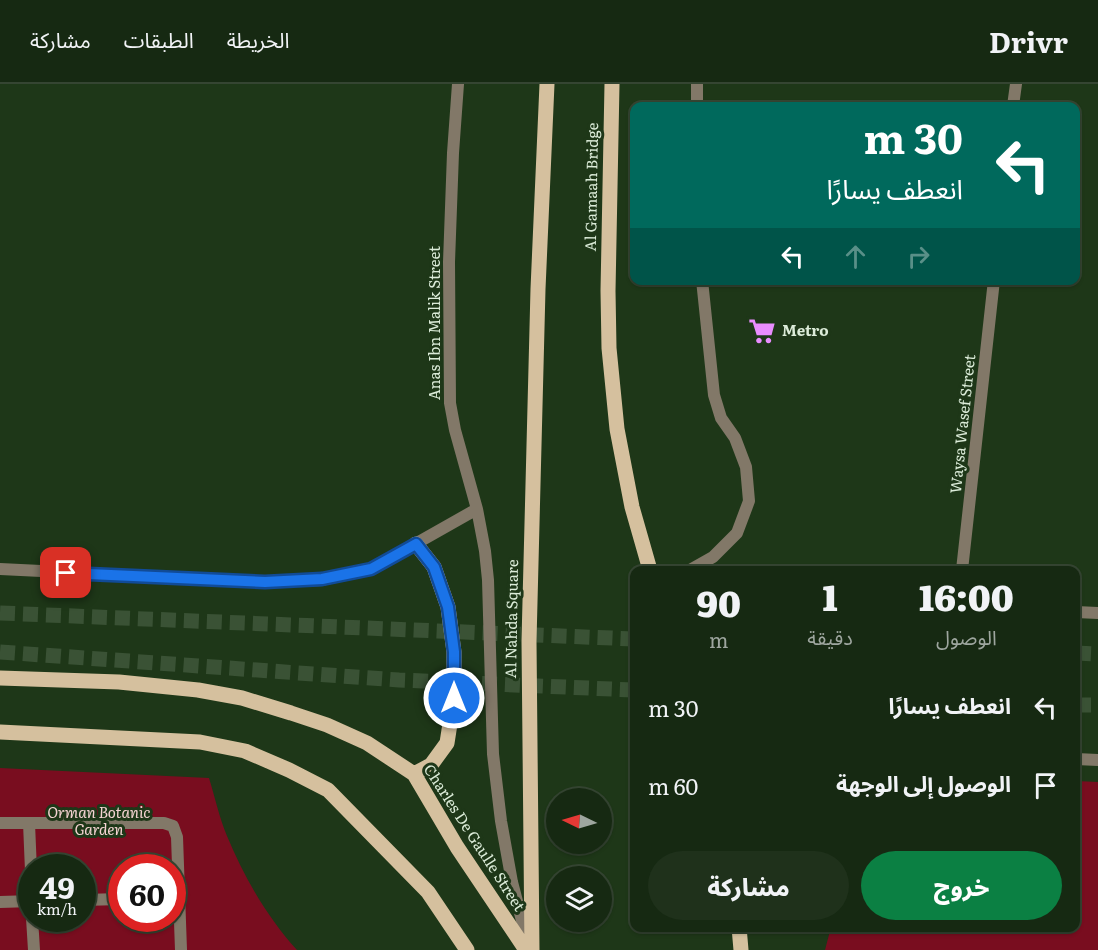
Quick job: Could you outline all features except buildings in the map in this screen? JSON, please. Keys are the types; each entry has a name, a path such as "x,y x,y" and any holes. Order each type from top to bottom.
{"main road":[{"name":"Al Nahda Square","path":"529,950 529,641 538,289 547,84"},
{"name":"Al Gamaah Bridge","path":"612,84 609,348 617,429 632,507 649,566"},
{"path":"414,774 431,765 447,743 454,698 454,652 448,607 434,567 416,544"},
{"name":"Charles De Gaulle Street","path":"0,678 119,682 198,690 242,698 327,725 367,743 414,774 457,847 529,950"},
{"path":"0,732 200,742 245,751 289,770 328,790 404,866 428,892 467,950"},
{"path":"739,932 741,950"}],"street":[{"name":"Anas Ibn Malik Street","path":"458,84 449,262 450,403 477,510 488,580 493,754 512,882 529,950"},
{"path":"697,84 697,102"},
{"path":"1014,102 1016,84"},
{"path":"697,566 713,557 737,533 749,501 746,467 735,438 721,418 714,395 703,285"},
{"name":"Waysa Wasef Street","path":"962,566 993,285"},
{"path":"0,569 265,582 322,579 371,569 477,510"},
{"path":"1080,612 1098,613"},
{"path":"1080,759 1098,760"},
{"path":"0,823 169,824 177,831 177,854"},
{"path":"29,823 30,854"},
{"path":"0,902 18,901"},
{"path":"33,932 34,950"},
{"path":"179,932 181,950"}],"green space":[{"name":"Orman Botanic Garden","path":"0,768 209,778 224,829 241,866 266,910 297,950 0,950"},
{"path":"1080,781 1098,782 1098,950 825,950 830,932 1080,932"}],"tunnel":[{"path":"0,613 630,639"},
{"path":"0,652 399,680 630,690"},
{"path":"1080,653 1098,654"},
{"path":"1080,705 1098,705"}],"place":[{"name":"Metro","path":"762,331"}],"route":[{"path":"66,573 265,582 322,579 371,569 416,544 434,567 448,607 454,652 454,698"}]}
